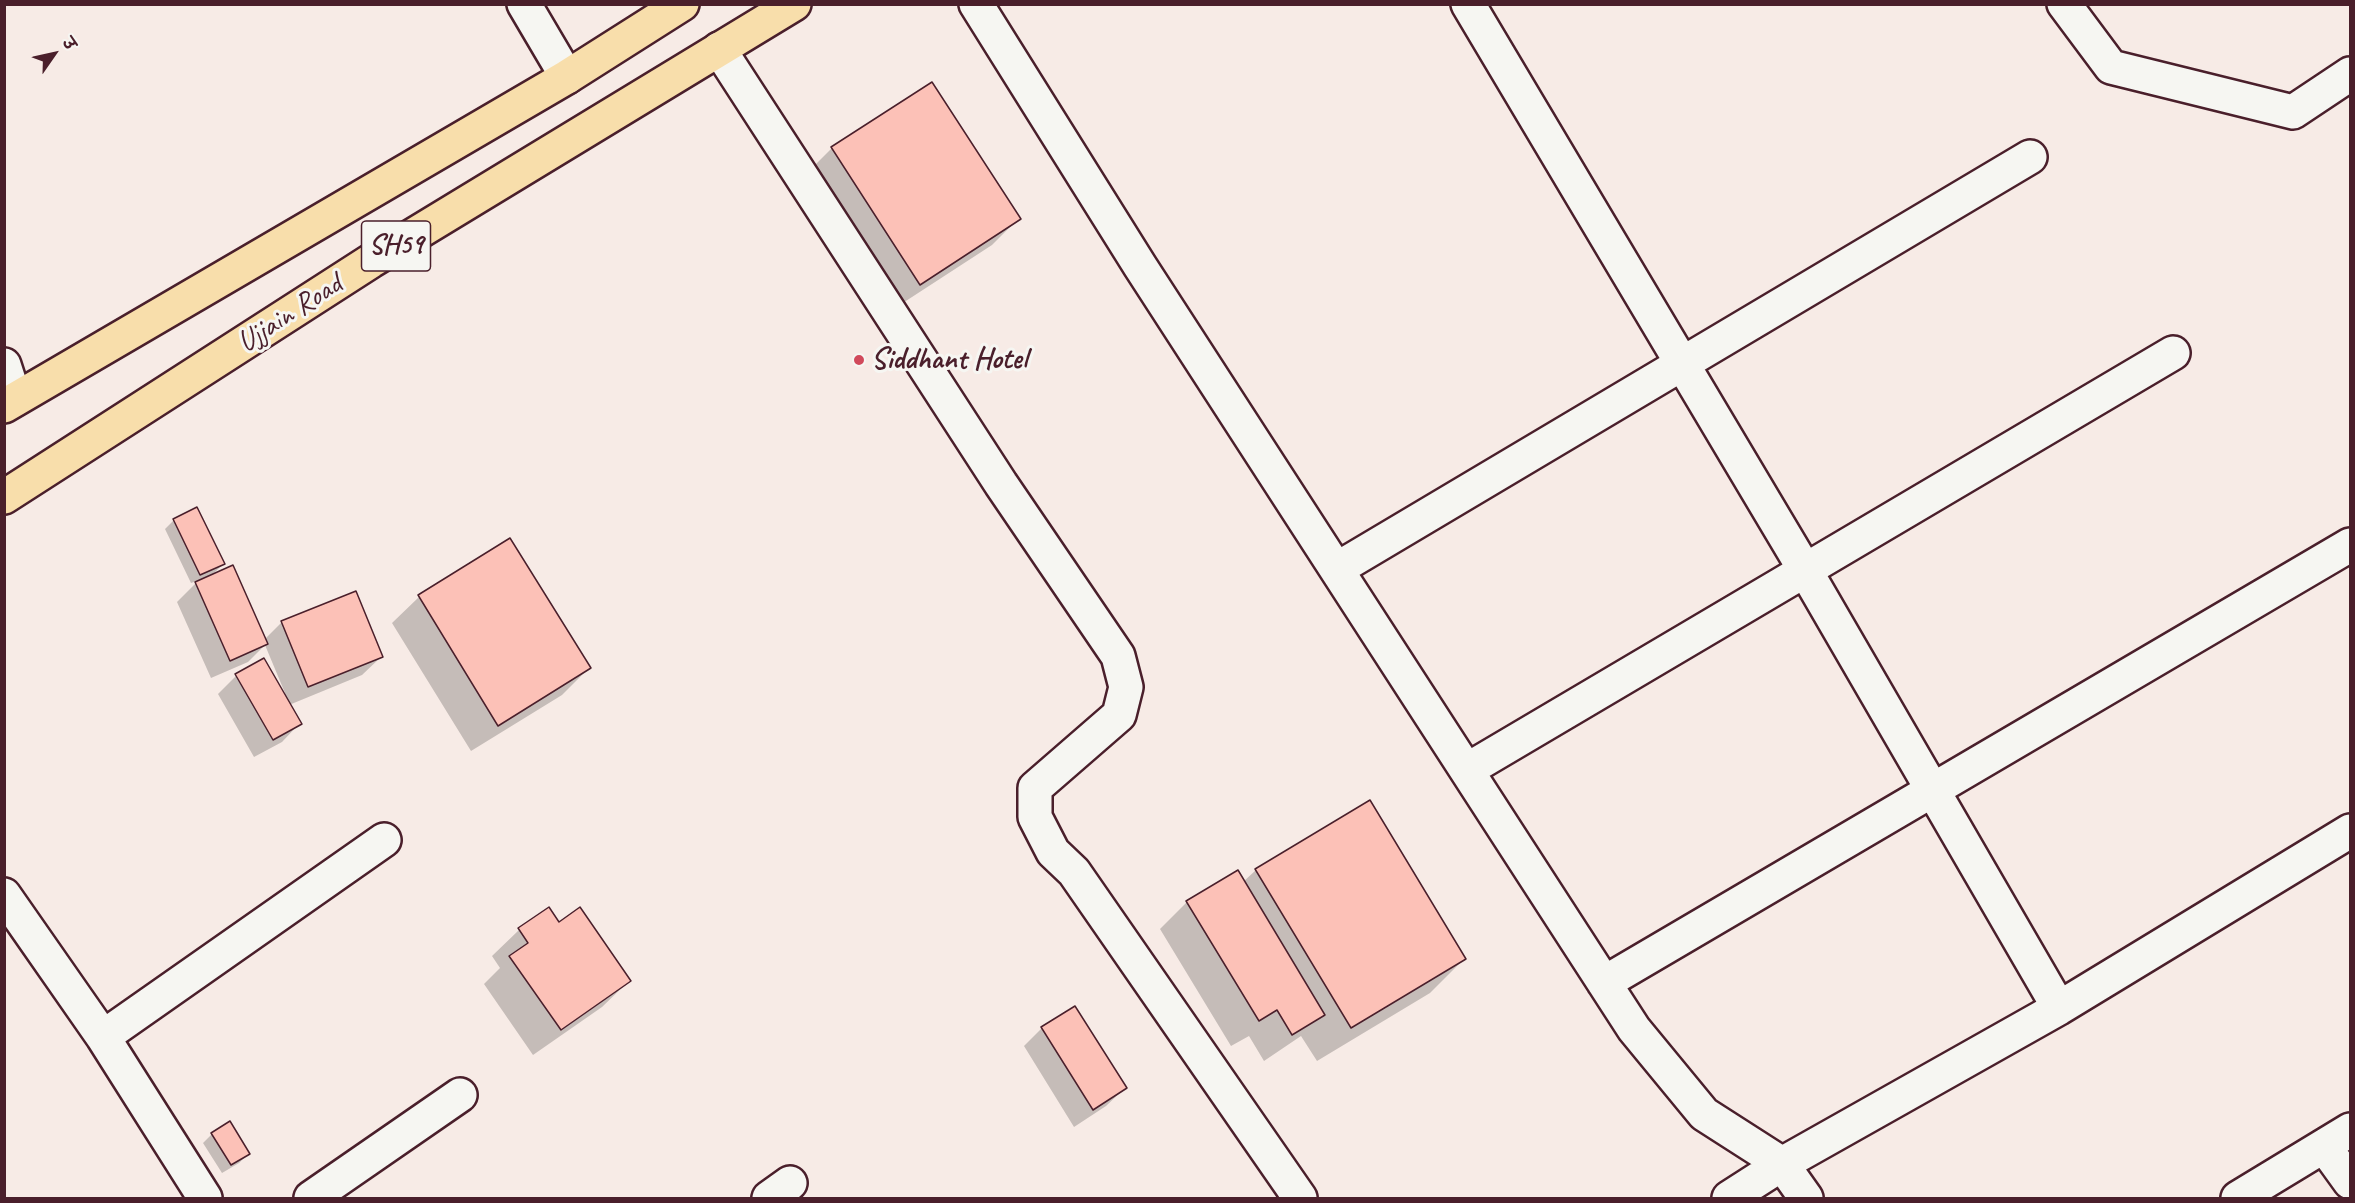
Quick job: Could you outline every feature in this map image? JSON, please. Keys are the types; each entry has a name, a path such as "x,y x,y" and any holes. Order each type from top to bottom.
{"main road":[{"name":"Ujjain Road","path":"10,402 567,77 682,4"},
{"name":"Ujjain Road","path":"4,497 371,261 794,4"}],"street":[{"path":"524,4 567,77"},
{"path":"975,4 1140,266 1634,1029 1704,1114 1782,1164 1806,1198"},
{"path":"1468,4 1805,570 2059,1008"},
{"path":"2064,4 2111,67 2293,112 2350,74"},
{"path":"718,50 1001,484 1118,656 1126,687 1119,715 1035,788 1035,817 1053,852 1074,872 1300,1198"},
{"path":"1337,568 2030,157"},
{"path":"1467,770 2173,353"},
{"path":"4,365 10,402"},
{"path":"1604,983 2350,545"},
{"path":"1729,1198 1782,1164 2059,1008 2350,831"},
{"path":"104,1038 384,840"},
{"path":"4,895 104,1038 204,1198"},
{"path":"311,1198 460,1095"},
{"path":"2238,1198 2337,1138 2350,1182"}],"building":[{"path":"932,82 1021,219 920,285 831,147"},
{"path":"197,507 225,564 200,575 173,519"},
{"path":"510,538 591,668 498,726 418,595"},
{"path":"233,565 268,644 230,661 195,582"},
{"path":"356,591 383,657 308,687 281,621"},
{"path":"264,658 302,724 273,740 235,674"},
{"path":"1370,800 1466,959 1351,1028 1255,869"},
{"path":"1238,870 1325,1015 1292,1035 1277,1010 1259,1021 1186,901"},
{"path":"549,907 559,922 580,907 631,981 561,1030 509,956 528,943 518,928"},
{"path":"1075,1006 1127,1088 1093,1110 1041,1027"},
{"path":"230,1121 250,1154 231,1165 211,1133"}],"place":[{"name":"Siddhant Hotel","path":"859,360"}]}
